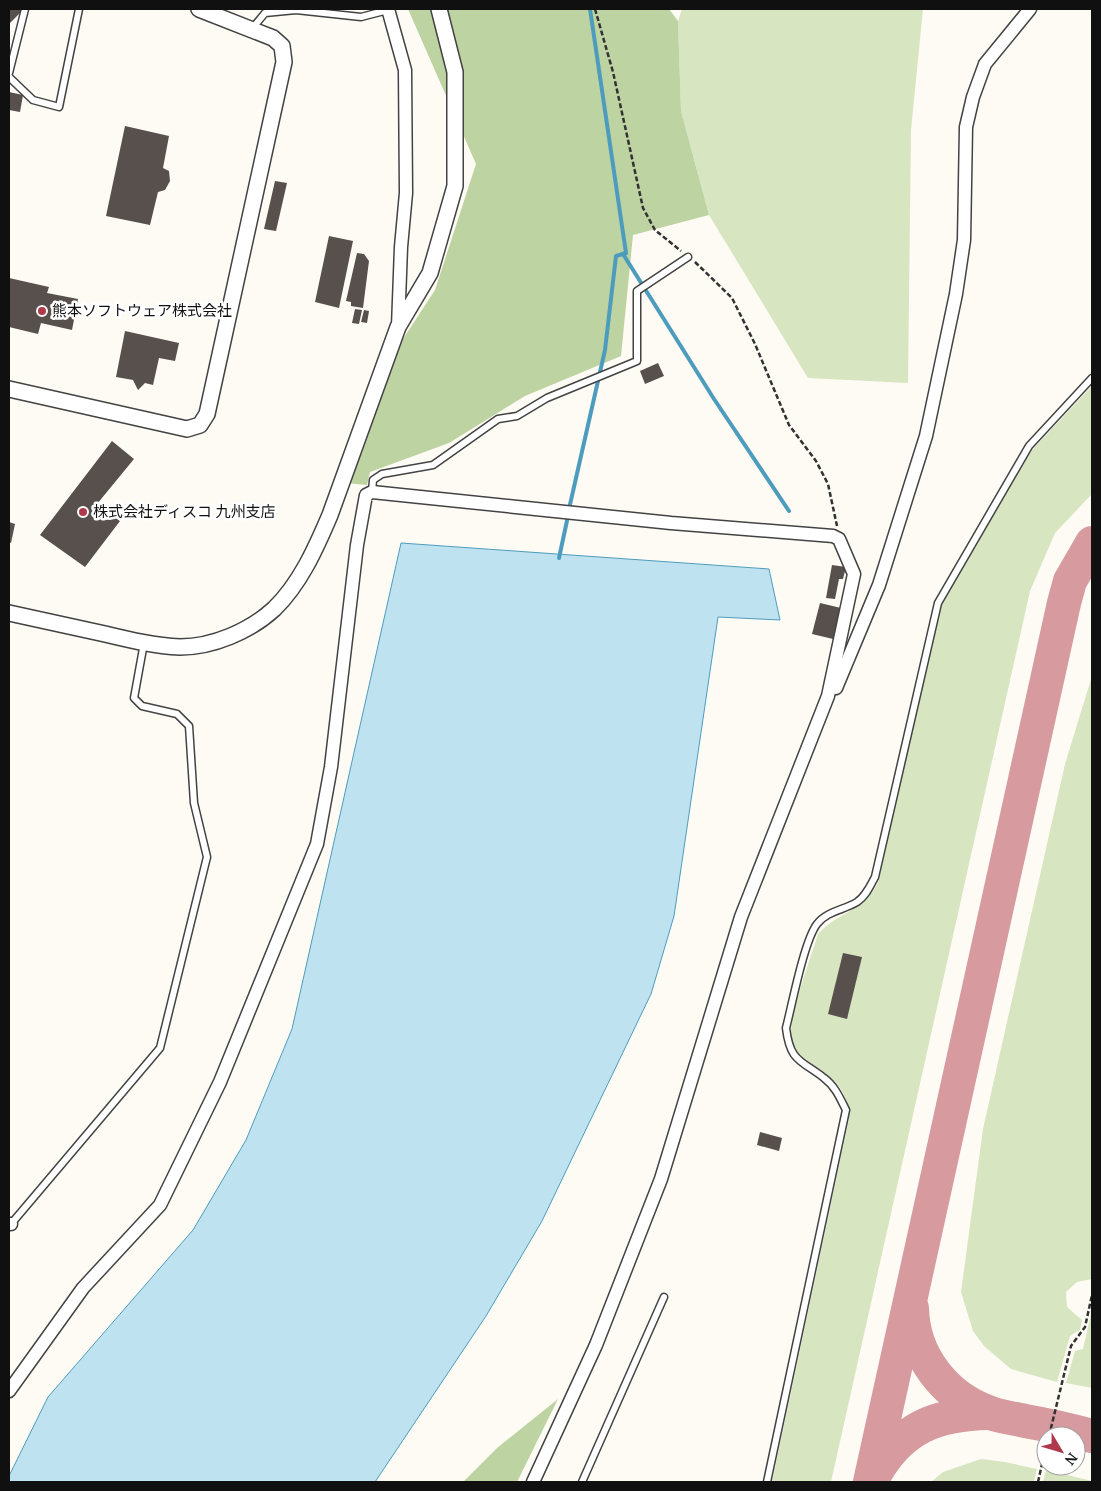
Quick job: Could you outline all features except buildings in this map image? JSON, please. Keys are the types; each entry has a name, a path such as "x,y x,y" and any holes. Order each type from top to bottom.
{"street":[{"path":"9,389 187,429 200,425 207,414 284,62 282,46 273,38 199,9"},
{"path":"388,9 406,70 406,193 401,247 398,327"},
{"path":"9,613 144,643 181,647 206,644 234,635 273,610 287,594 317,544 330,515 398,327 430,273 455,186 455,72 439,9"},
{"path":"741,917 879,584 926,436 956,294 965,220 963,184 966,127 973,97 985,64 1030,9"},
{"path":"9,1391 83,1288 160,1205 220,1082 317,844 331,767 357,544 366,495 372,492 670,523 833,536 839,539 854,574 828,696 741,917 661,1179 596,1345 533,1482"}],"lane":[{"path":"9,73 24,9"},
{"path":"9,78 32,100 59,107 79,9"},
{"path":"251,30 265,13 296,10 361,17 388,9"},
{"path":"372,492 373,480 382,474 433,465 498,419 517,416 547,398 638,361 637,291 688,257"},
{"path":"767,1482 846,1110 835,1088 795,1058 788,1042 786,1028 810,938 817,925 827,915 857,901 867,892 875,877 938,603 1029,446 1092,378"},
{"path":"10,1224 160,1048 207,857 194,803 189,726 177,714 142,706 134,698 144,643"},
{"path":"582,1482 664,1297"}],"path":[{"path":"595,9 613,72 643,208 655,230 688,257 732,298 755,344 789,425 816,461 828,484 839,539"},
{"path":"1051,1426 1071,1346 1085,1327 1092,1295"}],"green space":[{"path":"408,9 669,9 678,21 681,111 709,215 633,235 621,356 525,396 449,443 370,472 367,485 345,483 399,345 435,290 476,164"},
{"path":"682,9 923,9 911,130 908,383 808,378 709,215 681,111 678,21"},
{"path":"1092,386 1092,494 1055,533 1030,591 831,1482 772,1482 849,1119 847,1102 841,1089 832,1079 803,1058 796,1049 791,1037 793,1016 801,986 818,934 826,926 857,907 878,883 940,606 1032,450"},
{"path":"1092,676 1092,1279 1077,1282 1066,1292 1067,1307 1082,1320 1080,1330 1070,1336 1057,1382 1011,1369 984,1346 973,1331 961,1292 983,1129 1065,764"},
{"path":"1092,1310 1092,1388 1066,1383 1075,1351 1083,1349"},
{"path":"558,1399 517,1482 463,1482 497,1448"},
{"path":"981,1459 1036,1469 1034,1482 931,1482 943,1472"},
{"path":"1044,1476 1071,1476 1092,1481 1092,1482 1043,1482"}],"water":[{"path":"401,543 769,569 780,620 718,617 674,916 651,994 542,1221 486,1316 375,1482 9,1482 9,1476 48,1397 193,1230 246,1140 292,1029"}],"waterway":[{"path":"590,9 626,253 623,254 714,399 789,511"},
{"path":"569,509 605,350 616,256 626,253"},
{"path":"559,558 568,516"}],"taxiway":[{"path":"870,1482 1064,603 1070,581 1092,543"},
{"path":"912,1308 918,1342 925,1357 934,1372 958,1396 972,1405 997,1415 1092,1436"},
{"path":"875,1474 897,1445 909,1434 923,1426 953,1416 989,1413"}],"place":[{"name":"熊本ソフトウェア株式会社","path":"42,311"},
{"name":"株式会社ディスコ 九州支店","path":"83,512"}]}
